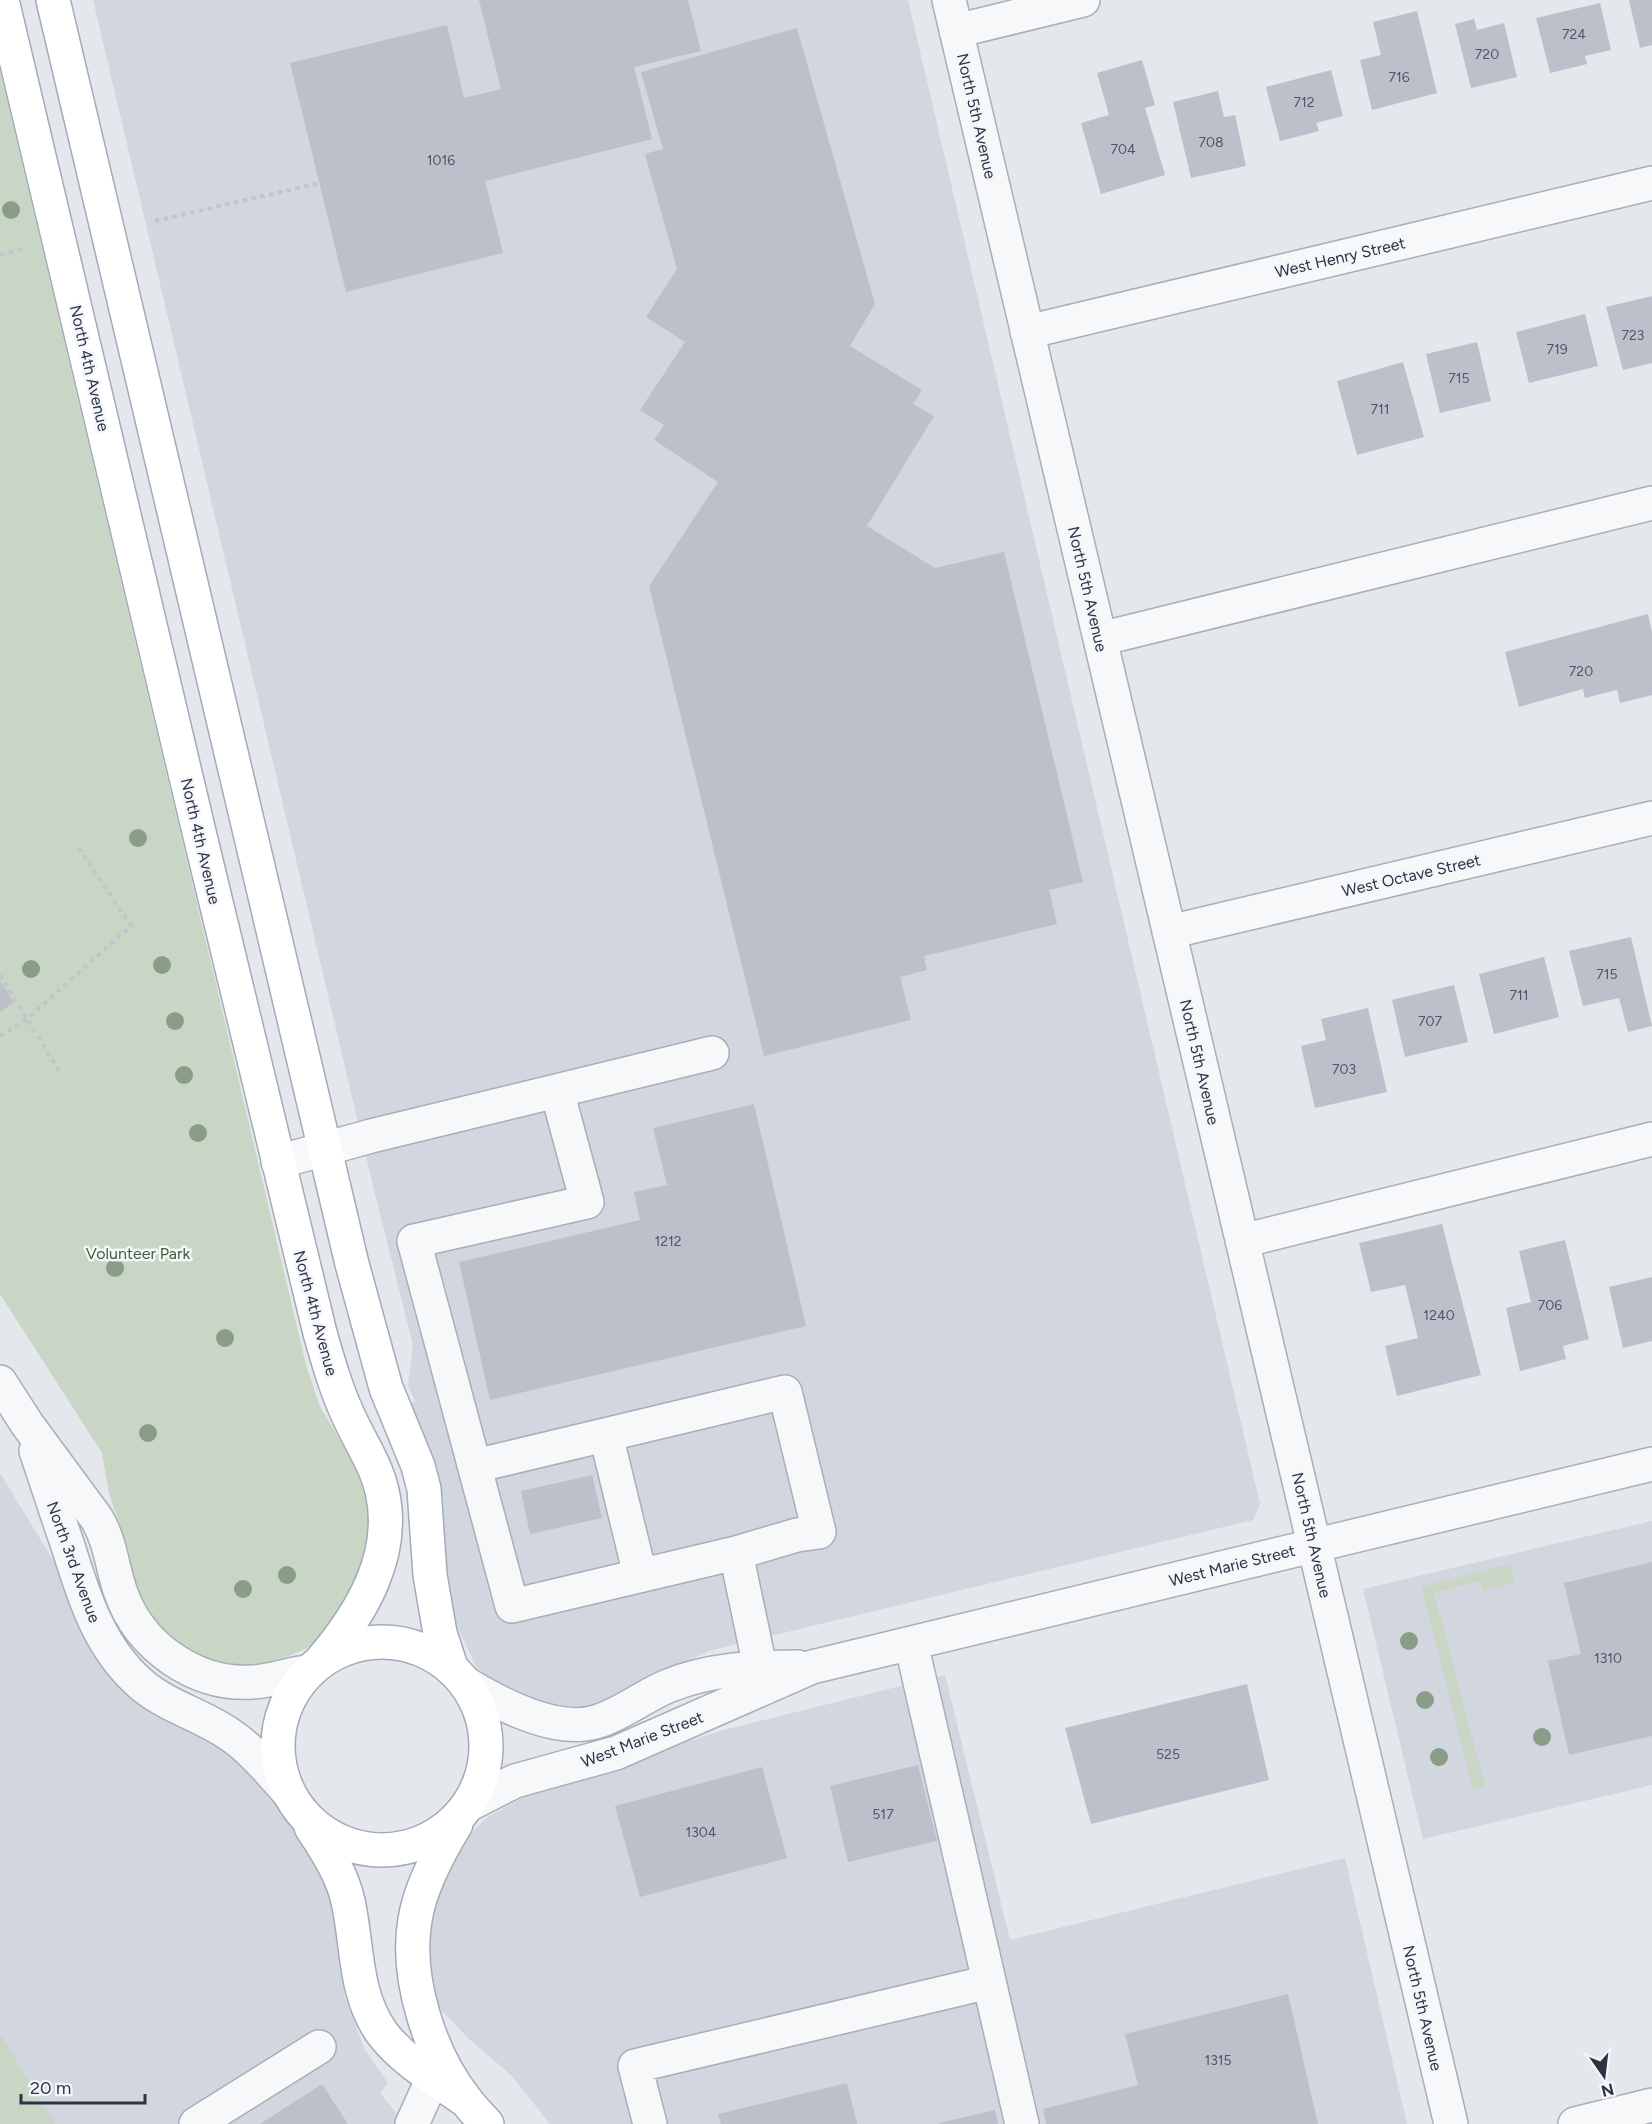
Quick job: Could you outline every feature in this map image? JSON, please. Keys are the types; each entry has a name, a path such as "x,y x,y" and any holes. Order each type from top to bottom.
{"main road":[{"name":"North 4th Avenue","path":"2,0 278,1162 330,1369 347,1413 377,1475 385,1505 381,1557 368,1593 351,1622 314,1666"},
{"path":"53,0 373,1345 386,1388 418,1466 424,1489 430,1575 440,1633 459,1676 478,1704 487,1738 484,1773 465,1811 445,1843 415,1919 413,1957 415,1979 432,2041 465,2100"},
{"path":"459,1676 428,1652 402,1643 373,1642 346,1648 314,1666 286,1699 278,1735 279,1764 295,1802 329,1854 344,1887 352,1920 361,1988 382,2034 396,2049 465,2100 488,2124"},
{"path":"295,1802 320,1830 345,1844 372,1850 401,1849 428,1840 465,1811"}],"street":[{"path":"953,15 1083,0"},
{"name":"North 5th Avenue","path":"953,15 1451,2124"},
{"name":"West Henry Street","path":"1028,332 1652,183"},
{"path":"1100,639 1652,503"},
{"name":"West Octave Street","path":"1169,932 1652,818"},
{"path":"278,1162 371,1136 712,1053"},
{"path":"474,1466 785,1392 819,1532 797,1535 736,1553 512,1606 474,1466 414,1241 587,1202 557,1091"},
{"path":"1242,1241 1652,1139"},
{"name":"North 3rd Avenue","path":"0,1382 27,1424 97,1519 106,1535 121,1594 129,1612 152,1644 187,1668 224,1680 254,1682 314,1666"},
{"name":"North 3rd Avenue","path":"27,1424 84,1595 97,1628 113,1654 127,1671 155,1696 229,1734 245,1747 295,1802"},
{"path":"606,1435 640,1575"},
{"name":"West Marie Street","path":"465,1811 515,1781 624,1750 812,1667 1652,1464"},
{"path":"736,1553 760,1667"},
{"path":"911,1643 1022,2124"},
{"name":"West Marie Street","path":"459,1676 513,1709 561,1724 577,1725 602,1720 670,1686 725,1671 760,1667 812,1667"},
{"path":"650,2124 635,2066 989,1982"},
{"path":"196,2124 319,2047"},
{"path":"412,2124 433,2078"},
{"path":"1575,2124 1652,2105"}],"path":[{"path":"155,221 320,183"},
{"path":"0,255 28,248"},
{"path":"0,1036 27,1019 131,926 76,844"},
{"path":"0,975 61,1074"}],"shaded area":[{"path":"93,0 908,0 1260,1504 1253,1520 708,1651 584,1712 543,1707 492,1681 476,1666 456,1624 432,1468 405,1405 415,1401 408,1385 413,1345 374,1190"},
{"path":"0,1473 61,1573 90,1648 121,1688 148,1710 199,1731 229,1751 260,1784 310,1847 328,1890 345,1998 365,2050 388,2083 380,2093 405,2124 56,2124 0,2033"},
{"path":"1652,1521 1652,1785 1423,1839 1363,1589"},
{"path":"945,1675 1010,1940 1345,1858 1407,2124 550,2124 511,2075 467,2037 441,2010 427,1975 427,1932 441,1883 458,1848 486,1818 527,1795 720,1731"}],"green space":[{"name":"Volunteer Park","path":"0,70 306,1365 320,1407 361,1474 371,1503 367,1555 341,1616 313,1645 289,1656 260,1664 241,1665 211,1660 187,1649 166,1635 145,1609 135,1591 123,1535 109,1493 102,1453 0,1294"},
{"path":"1510,1564 1515,1583 1483,1591 1479,1581 1434,1593 1485,1786 1473,1789 1421,1587"},
{"path":"0,2033 56,2124 0,2124"}],"building":[{"path":"479,0 688,0 701,51 634,67 652,139 485,181 503,253 346,292 290,63 447,25 464,98 501,89"},
{"path":"1629,0 1652,0 1652,45 1640,48"},
{"path":"1600,3 1611,50 1585,56 1587,64 1550,73 1536,18"},
{"path":"1417,11 1437,93 1372,110 1360,60 1381,55 1373,22"},
{"path":"1474,19 1477,30 1504,23 1517,77 1471,88 1455,24"},
{"path":"797,28 875,304 850,346 922,390 913,404 934,416 867,526 935,568 1004,552 1083,882 1049,890 1057,924 924,956 927,970 900,977 911,1020 764,1056 649,586 718,482 654,440 664,425 640,410 685,342 646,317 677,269 645,154 663,149 641,72"},
{"path":"1142,60 1155,105 1145,108 1165,175 1101,194 1081,123 1109,115 1097,73"},
{"path":"1331,70 1343,116 1316,123 1319,131 1280,141 1266,87"},
{"path":"1218,91 1224,117 1235,115 1246,166 1191,178 1173,102"},
{"path":"1652,296 1652,363 1623,370 1606,307"},
{"path":"1585,314 1598,366 1529,383 1516,332"},
{"path":"1477,342 1491,401 1440,413 1426,354"},
{"path":"1403,362 1424,437 1357,455 1337,381"},
{"path":"1648,614 1652,632 1652,695 1620,703 1617,690 1585,698 1583,689 1519,707 1505,652"},
{"path":"1631,937 1652,1026 1628,1032 1619,998 1583,1006 1569,951"},
{"path":"1544,957 1559,1017 1494,1034 1479,974"},
{"path":"0,981 14,1002 0,1012"},
{"path":"1454,985 1468,1042 1405,1057 1392,1000"},
{"path":"1368,1008 1387,1092 1315,1108 1301,1046 1326,1040 1321,1019"},
{"path":"754,1104 806,1326 490,1400 459,1262 640,1220 634,1192 667,1185 653,1128"},
{"path":"1442,1224 1481,1375 1397,1396 1385,1346 1418,1338 1405,1285 1371,1292 1359,1243"},
{"path":"1565,1240 1589,1339 1563,1346 1566,1359 1520,1371 1506,1308 1531,1302 1519,1251"},
{"path":"1652,1277 1652,1341 1623,1348 1609,1287"},
{"path":"592,1475 602,1518 530,1534 521,1491"},
{"path":"1652,1562 1652,1736 1569,1755 1548,1661 1581,1654 1564,1583"},
{"path":"1247,1684 1269,1780 1091,1824 1065,1728"},
{"path":"918,1765 937,1841 848,1862 830,1786"},
{"path":"762,1767 787,1858 640,1897 615,1806"},
{"path":"1288,1994 1318,2124 1046,2124 1043,2109 1138,2085 1125,2034"},
{"path":"847,2083 857,2124 721,2124 718,2114"},
{"path":"322,2084 348,2124 260,2124"},
{"path":"995,2110 998,2124 939,2124 939,2123"}]}
